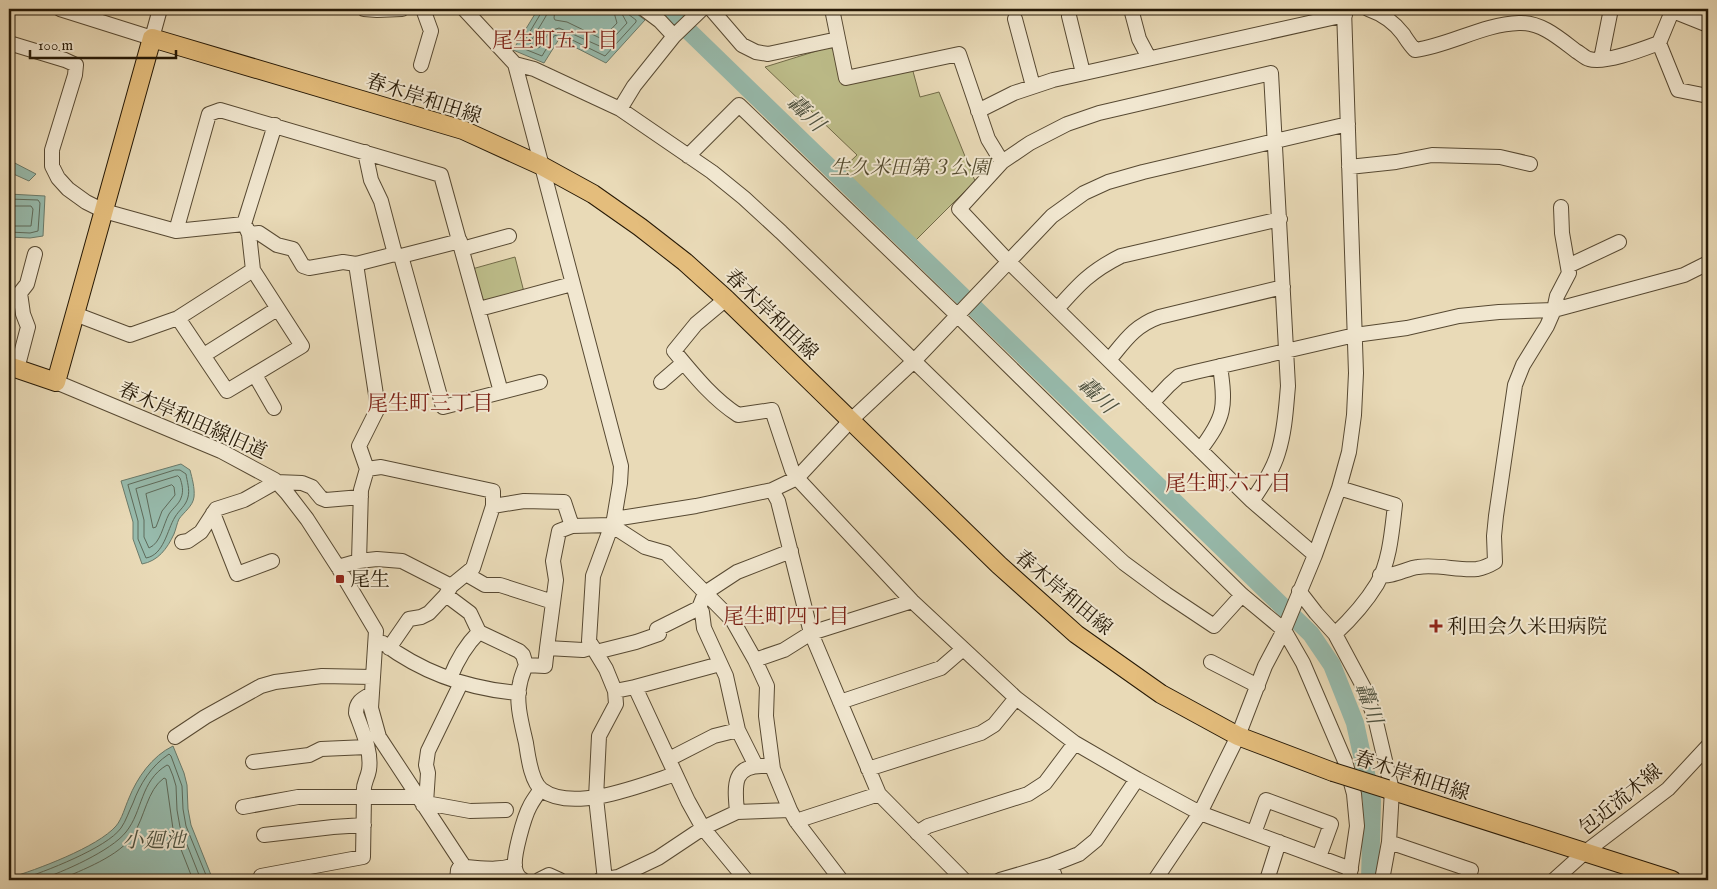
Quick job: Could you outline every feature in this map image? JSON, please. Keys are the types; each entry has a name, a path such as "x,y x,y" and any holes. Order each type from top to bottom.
{"main road":[{"name":"春木岸和田線","path":"152,38 463,130 542,166 592,194 640,227 685,262 726,299 999,565 1076,634 1161,694 1238,736 1333,772 1672,880"},
{"path":"13,367 56,382 152,38"}],"street":[{"path":"60,9 152,38 160,9"},
{"path":"364,9 402,9"},
{"path":"421,65 431,31 423,9"},
{"path":"464,9 514,64 621,466 613,522 593,576 589,641 606,669 615,691 616,704 599,736 596,798 605,880"},
{"path":"644,9 660,20 674,36"},
{"path":"620,109 634,86 674,36 702,9"},
{"path":"711,9 742,45 756,52 768,54 838,39"},
{"path":"832,9 846,78 958,54 988,140 1002,162"},
{"path":"1131,9 1139,39 1149,58"},
{"path":"1368,9 1391,21 1415,50 1474,32 1519,23 1536,25 1551,33 1588,59 1624,55 1659,43"},
{"path":"1600,59 1611,9"},
{"path":"1708,25 1673,10 1659,43 1678,90 1708,96"},
{"path":"978,111 1014,93 1083,72 1344,12 1356,373 1354,415 1349,452 1339,488 1315,555 1285,627 1266,666 1238,736 1200,813 1155,880"},
{"path":"1069,16 1083,72"},
{"path":"1015,19 1033,86"},
{"path":"9,44 76,65 75,75 52,150 52,166 58,178 68,189 86,202 104,211 176,231 247,229 260,233 277,246 293,249 303,266 309,268 343,262 356,264 509,236"},
{"path":"514,64 534,69 620,109 712,172 757,209 1117,556 1166,594 1214,626 1242,595"},
{"path":"1252,501 1265,481 1278,454 1285,424 1288,386 1271,73 1091,116 1067,124 1030,143 1002,162 959,209 1008,261 1252,501 1315,555"},
{"path":"688,156 738,105 958,314 1242,595 1285,627 1303,663 1345,761 1354,794 1357,826 1350,875 1319,857 1200,813 1075,743 1016,698 912,601 797,478 792,470 772,410 738,415 721,404 708,392 674,351 696,324 726,299"},
{"path":"176,231 209,114 220,110 441,175 501,392"},
{"path":"526,664 545,666 556,580 552,561 559,531 572,526 613,522 772,490 797,478 851,420 914,361 1052,216 1084,192 1108,182 1143,172 1348,124"},
{"path":"178,318 228,391 302,346 254,270 247,229 275,125"},
{"path":"365,152 371,180 381,201 443,408 540,382"},
{"path":"1349,167 1396,162 1432,155 1500,157 1530,164"},
{"path":"1380,575 1386,577 1418,567 1447,566 1478,569 1495,562 1494,536 1496,516 1515,386 1523,365 1547,326 1554,310 1557,296 1569,273 1562,233 1561,207"},
{"path":"1057,309 1084,279 1101,266 1121,256 1280,219"},
{"path":"1568,266 1597,245 1619,242"},
{"path":"13,367 28,327 23,314 20,293 27,284 36,254"},
{"path":"1152,403 1179,376 1354,335 1407,328 1459,316 1554,310 1684,275 1708,263"},
{"path":"356,264 378,408 359,446 367,469 361,490 359,561"},
{"path":"75,314 130,335 178,318 254,270"},
{"path":"479,309 572,284"},
{"path":"1109,360 1132,331 1145,322 1159,316 1283,287"},
{"path":"204,355 277,309"},
{"path":"662,382 684,363"},
{"path":"1200,450 1215,430 1223,408 1224,390 1220,366"},
{"path":"254,375 274,408"},
{"name":"春木岸和田線旧道","path":"56,382 205,444 276,482 287,493 307,519 338,567 376,631 370,694 371,708 379,737 474,880"},
{"path":"367,469 381,467 493,491 493,506 477,559 472,568 429,613 410,619 389,648"},
{"path":"182,542 188,541 201,532 216,509 244,500 276,482 302,483 312,487 321,498 326,500 361,497"},
{"path":"1335,634 1352,619 1377,584 1391,536 1395,505 1339,488"},
{"path":"772,490 778,501 811,633 878,794 964,880"},
{"path":"493,506 524,501 564,502 572,526"},
{"path":"213,514 237,574 272,561"},
{"path":"613,522 645,547 666,553 733,621 767,686 766,716 773,766 793,816 841,880"},
{"path":"547,648 595,650 636,642 659,634 657,628 699,608 705,593 737,572 791,552"},
{"path":"338,567 359,561 377,559 402,561 449,590 470,612 479,632 519,651 523,655 526,664 519,684 519,693 532,774 541,790 573,798 596,798 675,774"},
{"path":"466,574 485,585 500,585 553,602"},
{"path":"1299,591 1335,634 1364,688 1376,722 1387,764 1389,790 1389,842 1382,880"},
{"path":"755,660 784,650 811,633 912,601"},
{"path":"699,608 702,612 704,628 726,676 738,730 756,766"},
{"path":"422,802 428,773 426,765 428,751 456,680 458,658 479,632"},
{"path":"375,638 424,669 493,691 519,693"},
{"path":"840,702 941,668 963,649"},
{"path":"1211,662 1258,686"},
{"path":"615,691 720,664"},
{"path":"175,737 205,717 261,686 275,682 322,676 372,677"},
{"path":"634,687 703,828 746,880"},
{"path":"261,876 363,856 364,796 362,787 368,770 369,755 356,713 356,707 361,700 370,694"},
{"path":"868,769 981,733 994,725 1016,698"},
{"path":"669,758 714,736 738,730"},
{"path":"917,833 928,826 1028,794 1045,783 1075,743"},
{"name":"包近流木線","path":"1554,880 1584,853 1668,789 1708,746"},
{"path":"252,762 309,755 321,749 367,747"},
{"path":"737,812 735,784 737,776 746,769 756,766 773,766"},
{"path":"1000,880 1051,865 1079,854 1096,840 1137,779"},
{"path":"523,880 519,878 515,865 525,817 530,805 541,790"},
{"path":"600,880 618,877 658,858 703,828 737,812 793,816 878,794"},
{"path":"243,807 298,798 364,796 422,802 470,811 506,810"},
{"path":"1254,833 1266,800 1331,824 1319,857"},
{"path":"264,835 333,826 364,825"},
{"path":"1266,880 1279,842"},
{"path":"1389,842 1471,870 1466,880"},
{"path":"457,880 458,870 463,865 494,869 515,865"},
{"path":"1051,865 1056,880"},
{"path":"539,880 549,874 560,880"}],"green space":[{"name":"生久米田第３公園","path":"839,44 844,82 911,64 920,97 939,92 975,181 911,245 838,173 857,155 765,67"},
{"path":"515,257 524,292 487,302 481,299 472,269"}],"water":[{"path":"538,9 630,9 645,20 606,63 559,39 544,63 513,50"},
{"path":"9,160 36,174 29,181 9,172"},
{"path":"9,194 45,196 43,236 30,238 9,237"},
{"path":"181,464 190,470 194,487 193,500 179,519 174,534 165,549 153,560 142,564 133,539 133,522 121,481"},
{"name":"小廻池","path":"173,746 187,785 191,825 213,880 9,880 9,878 81,850 107,834 118,823 132,790 146,768 165,750"}],"waterway":[{"name":"轟川","path":"666,9 1311,634 1332,665 1355,723 1372,801 1370,880"}],"place":[{"name":"尾生","path":"340,579"},
{"name":"利田会久米田病院","path":"1436,626"}],"district":[{"name":"尾生町五丁目","path":"555,40"},
{"name":"尾生町三丁目","path":"430,403"},
{"name":"尾生町六丁目","path":"1228,483"},
{"name":"尾生町四丁目","path":"786,616"}]}
